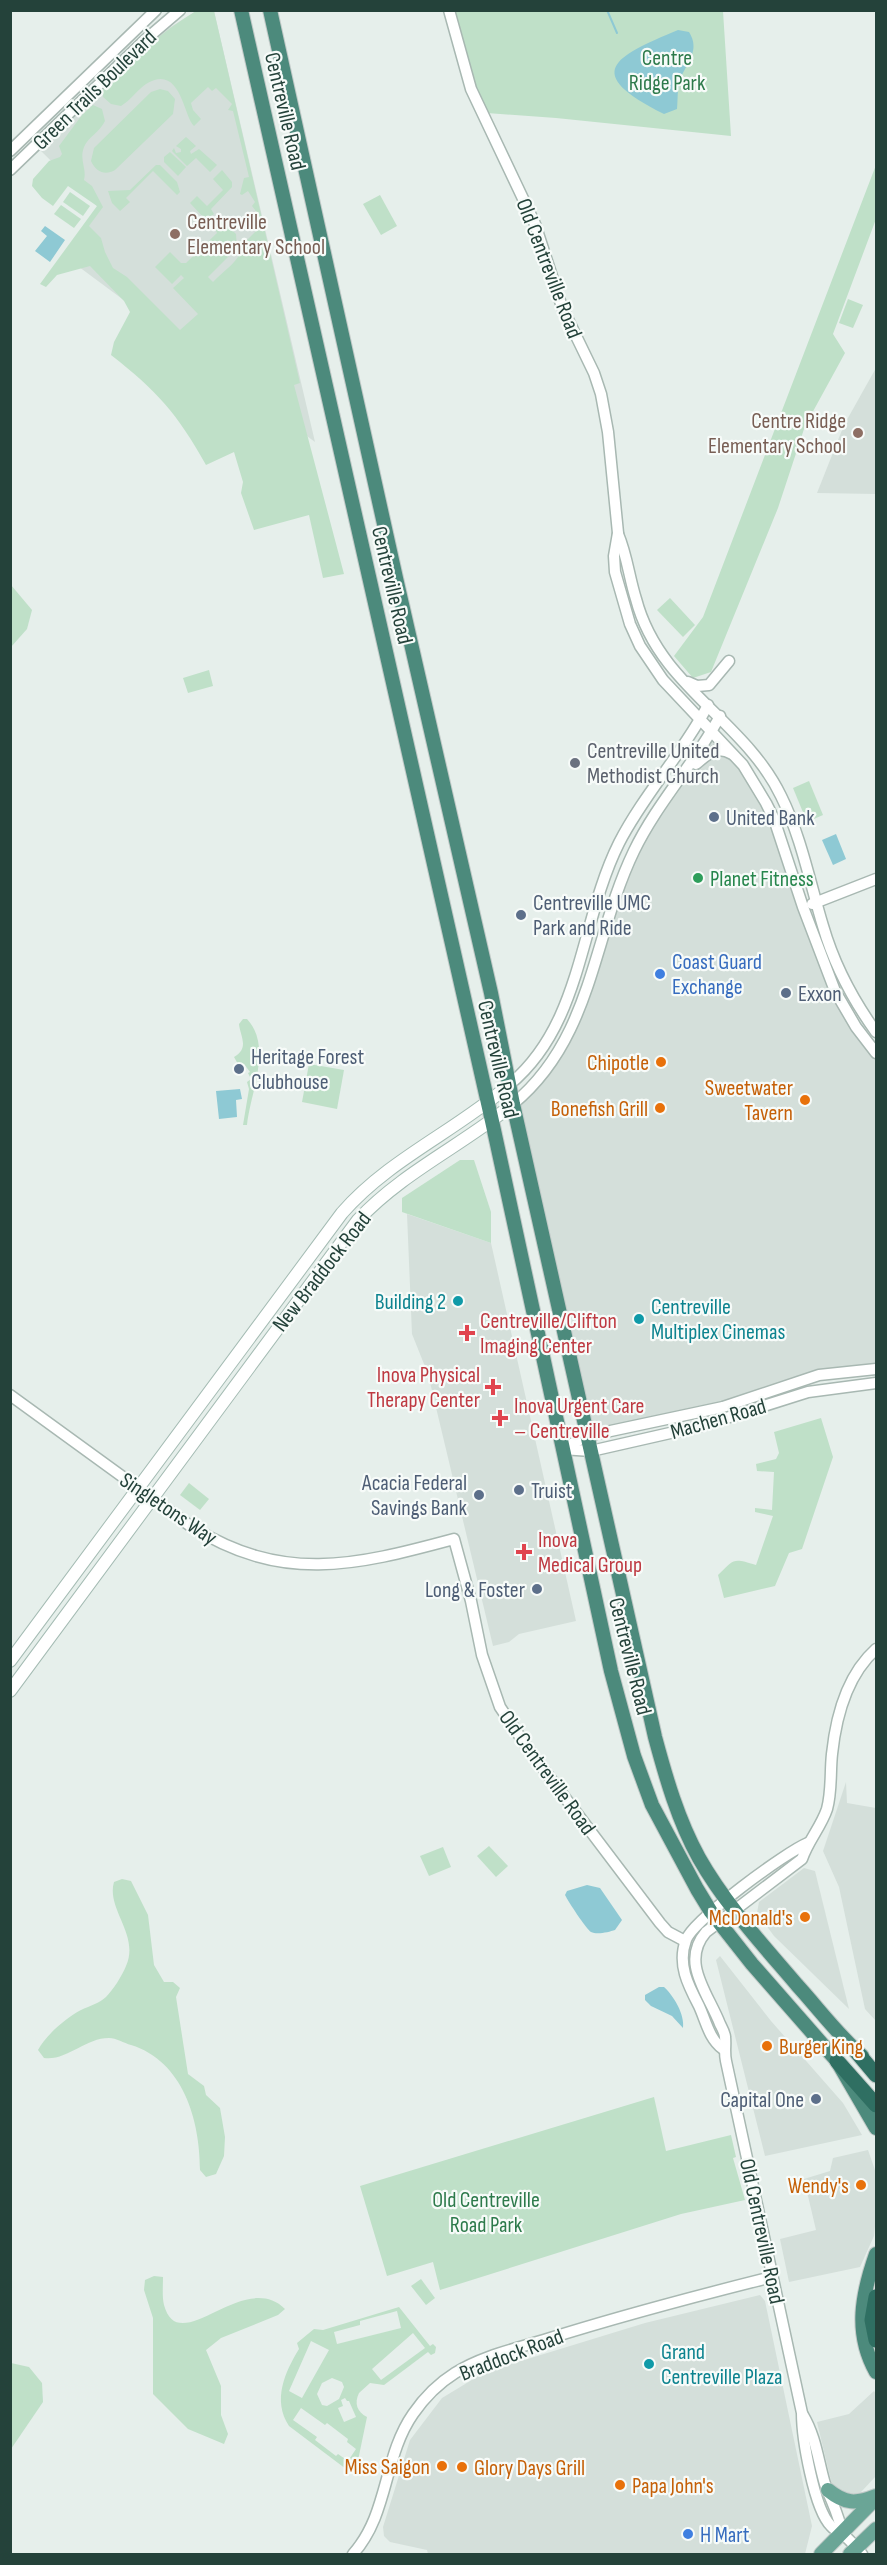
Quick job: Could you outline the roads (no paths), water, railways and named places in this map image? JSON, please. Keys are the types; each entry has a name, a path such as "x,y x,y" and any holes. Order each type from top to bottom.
{"highway":[{"name":"Centreville Road","path":"241,10 492,1121 562,1449 612,1671 634,1756 652,1805 665,1832 715,1917 752,1964 837,2061 876,2128"},
{"name":"Centreville Road","path":"270,10 398,588 489,984 513,1104 587,1436 666,1777 699,1858 731,1904 855,2050 876,2069"},
{"path":"855,2050 876,2075"},
{"path":"837,2061 876,2105"},
{"path":"876,2254 861,2311 862,2332 876,2372"},
{"path":"876,2297 872,2320 876,2340"}],"main road":[{"name":"New Braddock Road","path":"10,1661 350,1204 397,1163 488,1104 509,1085"},
{"name":"New Braddock Road","path":"10,1691 358,1220 406,1177 492,1121 513,1104"},
{"path":"828,2490 848,2502 856,2503 876,2497"},
{"path":"821,2554 876,2497"},
{"path":"856,2552 876,2529"}],"street":[{"name":"Green Trails Boulevard","path":"10,151 156,10"},
{"name":"Green Trails Boulevard","path":"10,170 145,40 180,10"},
{"name":"Old Centreville Road","path":"449,10 471,88 535,224 562,308 597,383 608,432 618,533"},
{"path":"618,533 614,556 615,568 624,606 640,646 663,680 734,755 753,781 774,819 803,907 835,991 856,1027 876,1053"},
{"path":"618,533 626,553 636,601 648,629 669,663 758,758 782,797 793,824 823,929 852,995 876,1032"},
{"path":"683,679 697,686 708,685 729,661"},
{"name":"New Braddock Road","path":"509,1085 532,1063 558,1022 574,980 609,865 620,842 700,721 708,705"},
{"name":"New Braddock Road","path":"513,1104 531,1088 550,1065 572,1029 580,1012 625,872 647,829 720,716"},
{"path":"682,776 715,750 721,749 734,755"},
{"path":"803,907 876,879"},
{"name":"Machen Road","path":"562,1449 587,1436 723,1407 819,1375 876,1369"},
{"name":"Machen Road","path":"562,1449 591,1451 701,1426 808,1392 876,1383"},
{"name":"Singletons Way","path":"10,1395 204,1535 231,1548 266,1560 316,1565 358,1563 454,1539"},
{"name":"Old Centreville Road","path":"454,1539 471,1601 482,1656 500,1707 529,1750 660,1923 668,1932 685,1941"},
{"name":"Old Centreville Road","path":"723,2049 714,2042 687,1984 683,1964 685,1941 693,1928 715,1917 731,1904 802,1859 827,1808 836,1725 845,1693 867,1658 876,1649"},
{"name":"Old Centreville Road","path":"715,1917 700,1940 694,1961 726,2037 723,2049 802,2413 802,2436 821,2508 831,2527 842,2534 856,2552"},
{"name":"Braddock Road","path":"353,2554 367,2537 381,2505 397,2446 411,2415 428,2396 455,2373 487,2358 580,2328 666,2303 772,2277"},
{"name":"Old Centreville Road","path":"802,2413 814,2435 828,2490 841,2519 842,2534"}],"water":[{"path":"678,30 689,32 694,45 693,51 680,80 677,109 664,114 638,100 622,87 615,77 616,67 623,58 637,49"},
{"path":"45,226 65,240 50,262 35,251 47,236 41,231"},
{"path":"836,834 846,859 833,865 822,840"},
{"path":"240,1089 242,1099 236,1100 237,1117 219,1119 216,1091"},
{"path":"587,1885 600,1888 622,1920 615,1930 591,1932 581,1921 565,1895 567,1891"},
{"path":"659,1987 664,1987 675,2000 681,2012 683,2028 672,2016 651,2006 645,2000 645,1995"}],"waterway":[{"path":"607,10 617,33"}],"place":[{"name":"Centreville Elementary School","path":"175,234"},
{"name":"Centre Ridge Elementary School","path":"858,433"},
{"name":"Centreville United Methodist Church","path":"575,763"},
{"name":"United Bank","path":"714,817"},
{"name":"Planet Fitness","path":"698,878"},
{"name":"Centreville UMC Park and Ride","path":"521,915"},
{"name":"Coast Guard Exchange","path":"660,974"},
{"name":"Exxon","path":"786,993"},
{"name":"Chipotle","path":"661,1062"},
{"name":"Heritage Forest Clubhouse","path":"239,1069"},
{"name":"Sweetwater Tavern","path":"805,1100"},
{"name":"Bonefish Grill","path":"660,1108"},
{"name":"Building 2","path":"458,1301"},
{"name":"Centreville Multiplex Cinemas","path":"639,1319"},
{"name":"Centreville/Clifton Imaging Center","path":"467,1333"},
{"name":"Inova Physical Therapy Center","path":"493,1387"},
{"name":"Inova Urgent Care – Centreville","path":"500,1418"},
{"name":"Truist","path":"519,1490"},
{"name":"Acacia Federal Savings Bank","path":"479,1495"},
{"name":"Inova Medical Group","path":"524,1552"},
{"name":"Long & Foster","path":"537,1589"},
{"name":"McDonald's","path":"805,1917"},
{"name":"Burger King","path":"767,2046"},
{"name":"Capital One","path":"816,2099"},
{"name":"Wendy's","path":"861,2185"},
{"name":"Grand Centreville Plaza","path":"649,2364"},
{"name":"Miss Saigon","path":"442,2466"},
{"name":"Glory Days Grill","path":"462,2467"},
{"name":"Papa John's","path":"620,2485"},
{"name":"H Mart","path":"688,2534"}],"park label":[{"name":"Centre Ridge Park","path":"667,70"},
{"name":"Old Centreville Road Park","path":"486,2212"}]}
